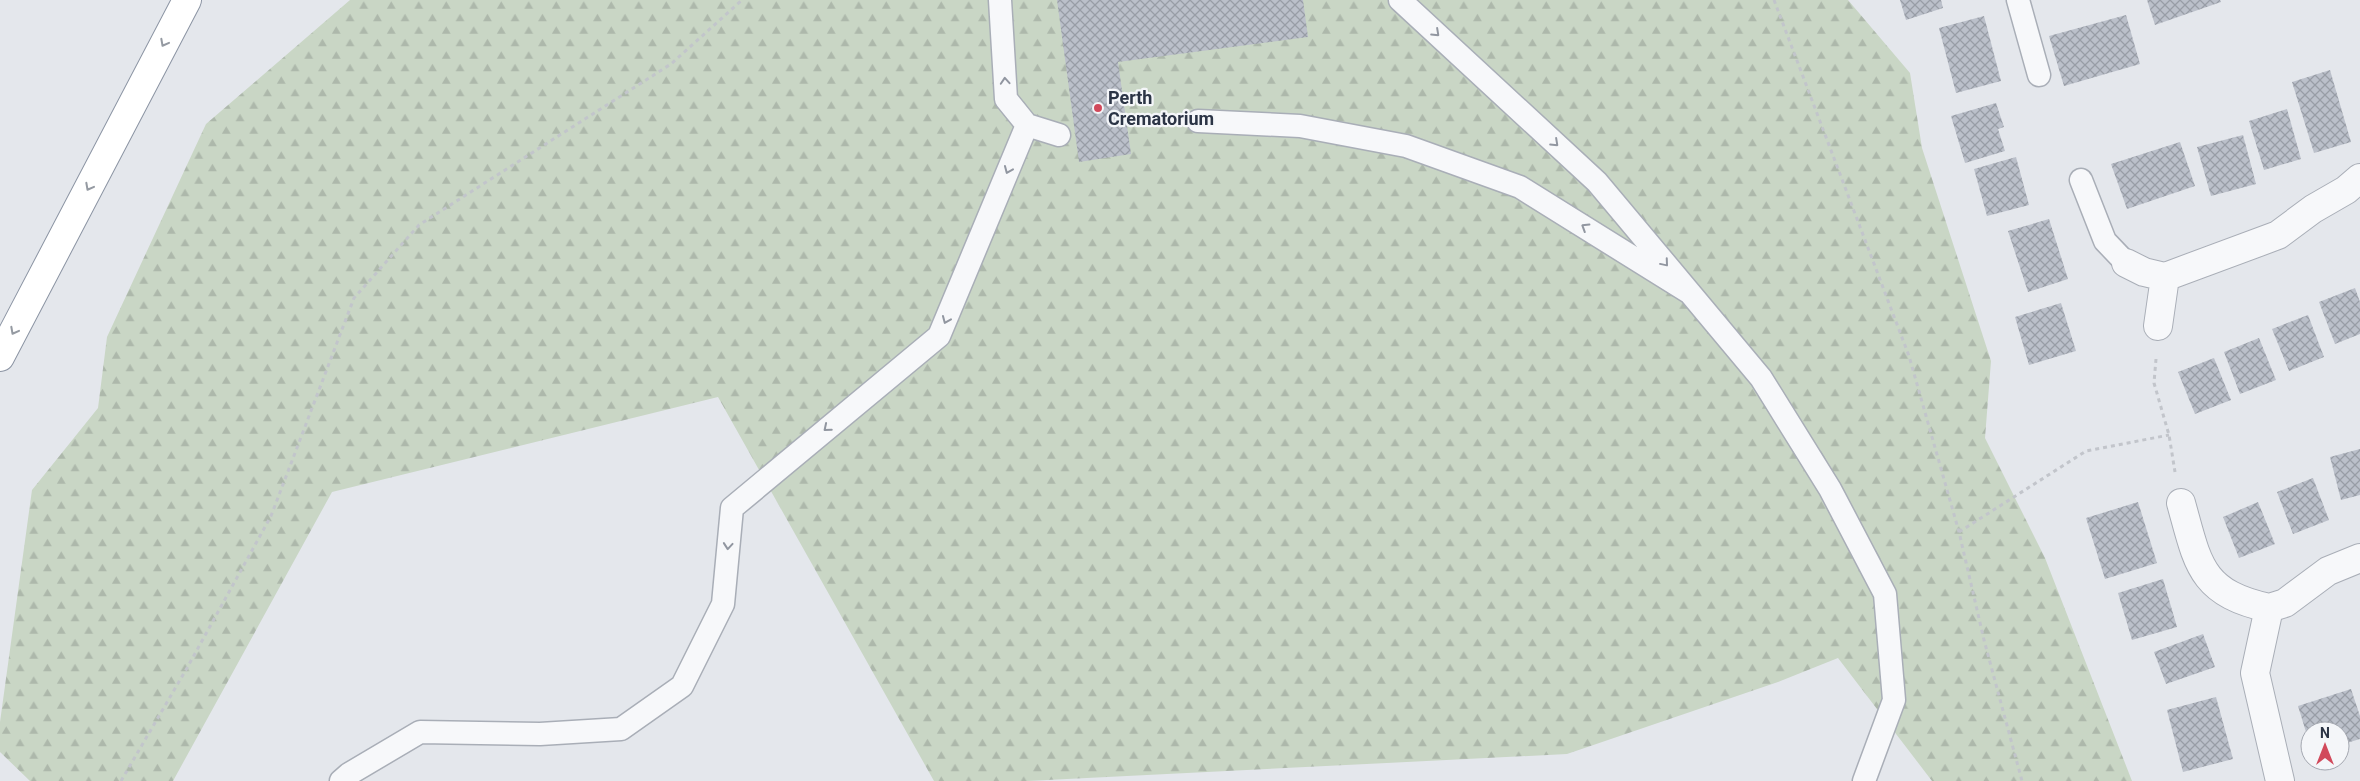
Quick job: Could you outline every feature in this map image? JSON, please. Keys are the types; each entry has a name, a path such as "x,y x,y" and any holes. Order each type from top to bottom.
{"highway":[{"path":"0,357 188,0"}],"street":[{"path":"2126,263 2144,272 2166,277 2278,235 2314,209 2346,190 2360,178"},
{"path":"2158,326 2166,277"},
{"path":"2181,503 2198,563 2211,583 2229,595 2249,604 2269,608 2285,602 2328,571 2360,558"},
{"path":"2269,608 2255,673 2280,781"}],"lane":[{"path":"1000,0 1006,99 1027,125 1058,135"},
{"path":"1400,0 1597,182 1761,378 1830,489 1886,594 1894,700 1864,781"},
{"path":"2018,0 2038,75"},
{"path":"1198,121 1300,126 1406,146 1520,187 1690,293"},
{"path":"341,781 349,774 420,732 540,734 621,729 682,686 722,604 732,508 939,336 1027,125"},
{"path":"2081,180 2105,241 2126,263"}],"path":[{"path":"121,781 187,668 271,516 354,298 419,225 671,64 742,0"},
{"path":"1774,0 1908,356 1960,532 1984,640 2022,781"},
{"path":"2158,326 2154,383 2169,435 2181,503"},
{"path":"1960,532 2086,451 2169,435"}],"green space":[{"path":"350,0 1848,0 1910,73 1922,148 1991,361 1985,438 2045,558 2132,781 1932,781 1838,658 1778,682 1567,754 1027,781 934,781 718,397 332,492 173,781 30,781 0,752 0,722 32,490 98,408 107,337 206,124"}],"building":[{"name":"Perth Crematorium","path":"1057,0 1303,0 1308,37 1118,62 1131,154 1079,162"},
{"path":"1900,0 1941,0 1943,8 1906,20"},
{"path":"2147,0 2220,0 2221,2 2155,25"},
{"path":"2126,15 2140,64 2064,86 2049,36"},
{"path":"1984,16 2001,81 1956,93 1939,28"},
{"path":"2330,70 2351,142 2314,153 2292,82"},
{"path":"1996,103 2004,127 1998,129 2005,151 1965,163 1951,116"},
{"path":"2287,109 2301,159 2264,170 2249,121"},
{"path":"2243,135 2256,184 2211,196 2197,147"},
{"path":"2180,142 2195,186 2127,209 2111,164"},
{"path":"2016,157 2029,205 1987,216 1974,169"},
{"path":"2049,219 2068,279 2028,292 2008,231"},
{"path":"2355,288 2360,302 2360,334 2335,344 2319,302"},
{"path":"2061,303 2076,351 2029,365 2015,317"},
{"path":"2308,315 2324,357 2289,371 2272,329"},
{"path":"2259,338 2276,380 2240,394 2224,352"},
{"path":"2214,358 2231,400 2195,414 2178,372"},
{"path":"2360,449 2360,495 2341,500 2330,457"},
{"path":"2313,478 2329,520 2293,534 2277,492"},
{"path":"2138,502 2157,563 2105,579 2086,518"},
{"path":"2258,502 2275,544 2239,558 2223,517"},
{"path":"2163,579 2177,627 2132,640 2118,593"},
{"path":"2203,634 2215,667 2166,684 2154,652"},
{"path":"2351,689 2360,716 2360,739 2350,742 2350,721 2303,721 2298,706"},
{"path":"2216,697 2233,759 2183,772 2167,710"}],"place":[{"name":"Perth Crematorium","path":"1098,108"}]}
